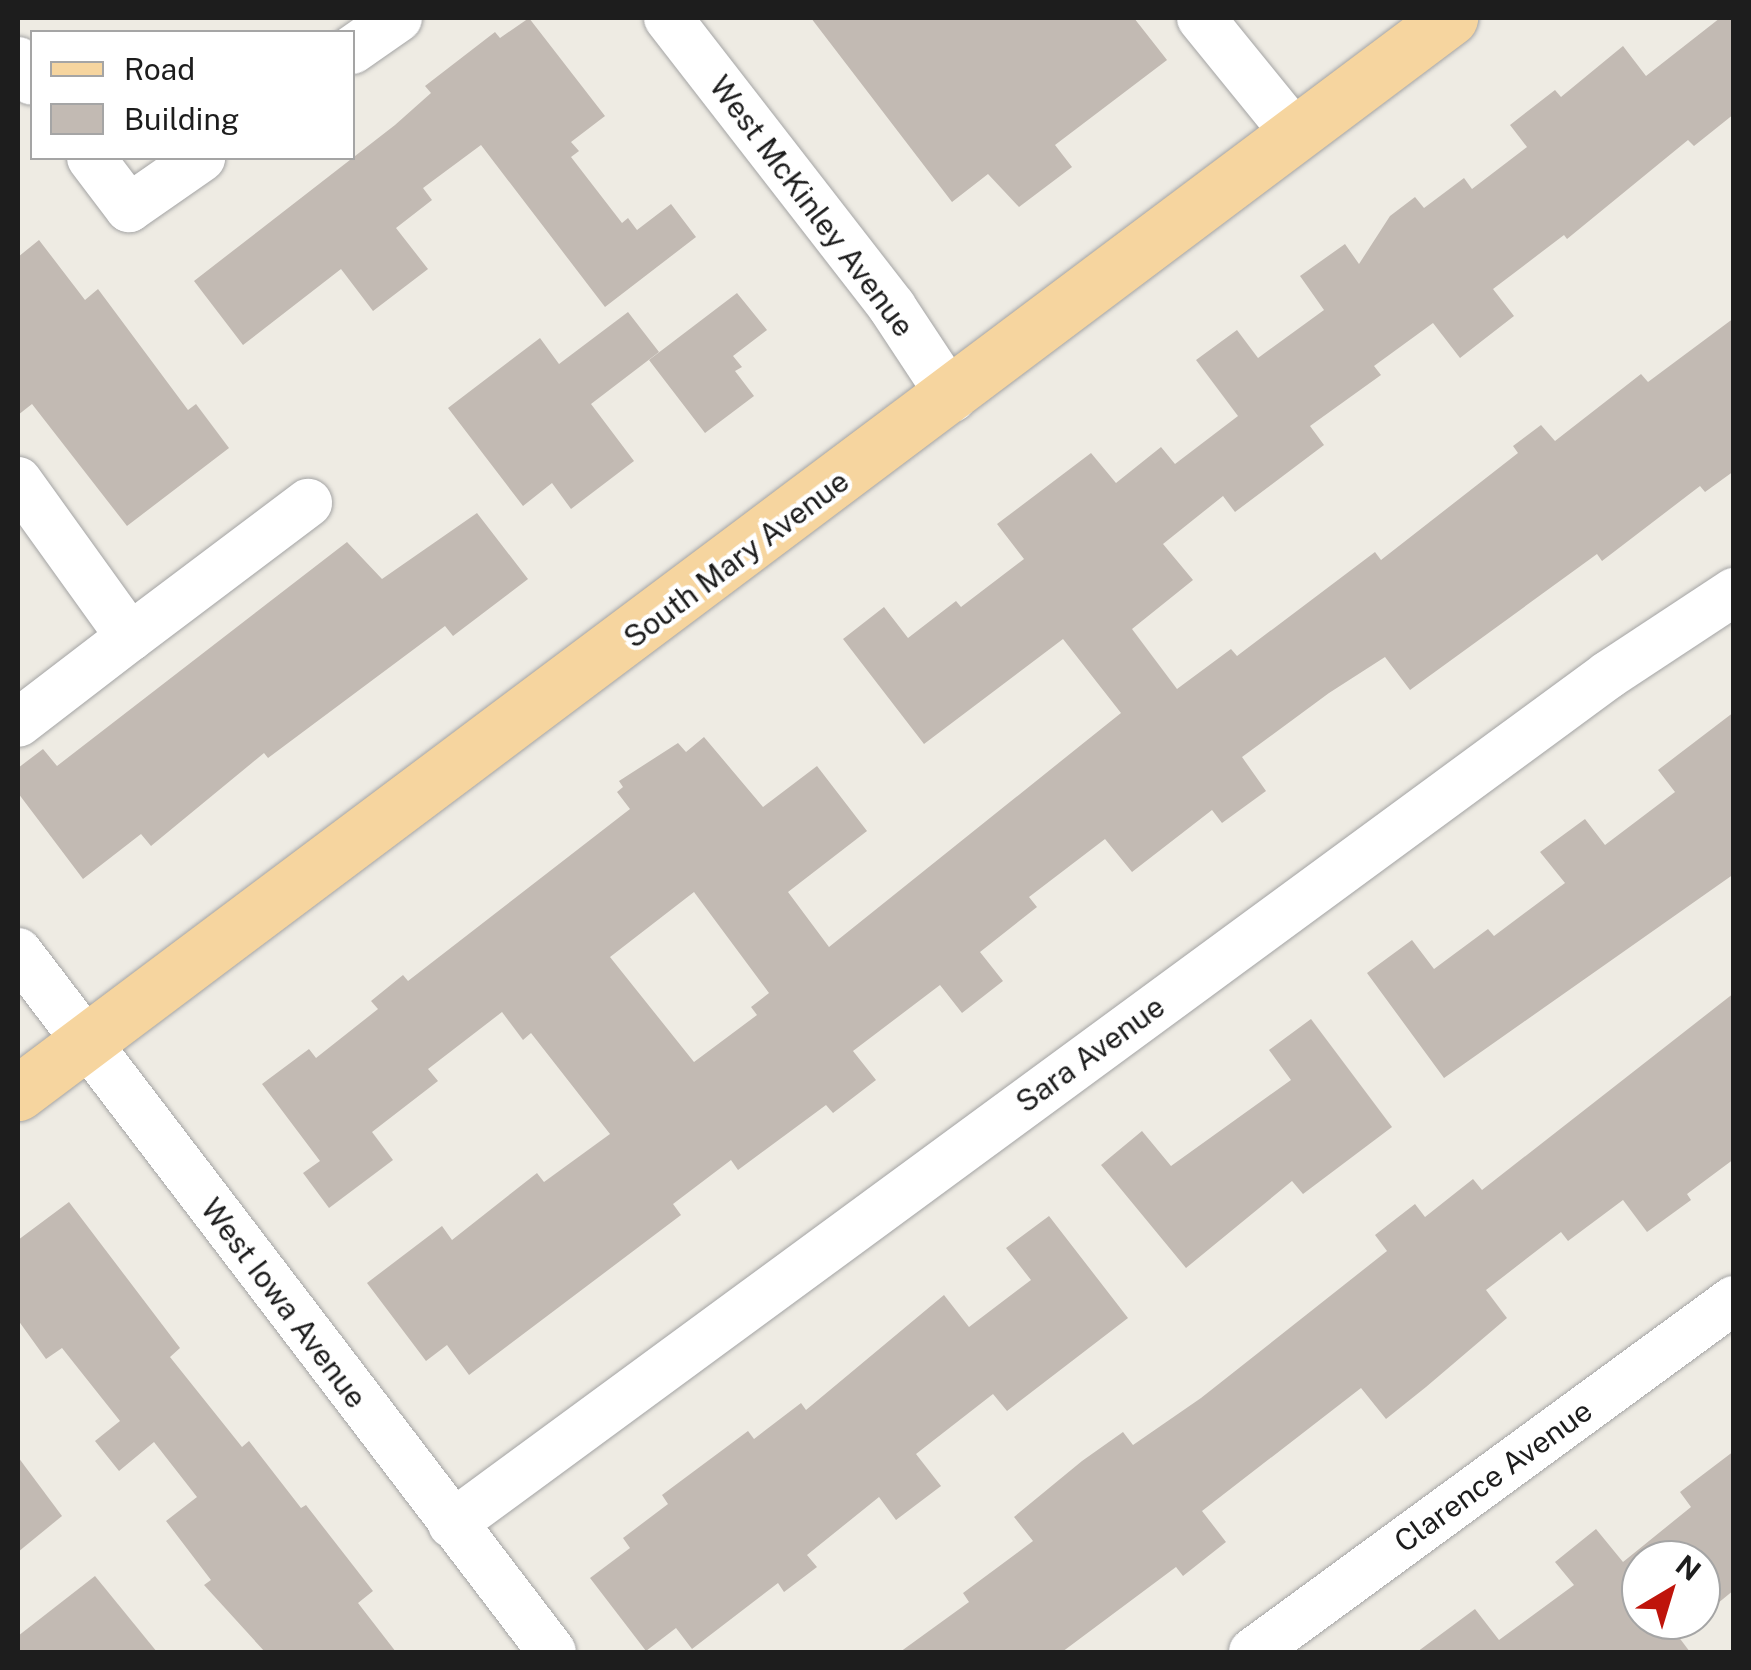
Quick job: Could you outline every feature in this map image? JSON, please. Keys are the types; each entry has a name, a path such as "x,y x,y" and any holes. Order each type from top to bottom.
{"main road":[{"name":"South Mary Avenue","path":"18,1093 952,398 1450,18"}],"street":[{"path":"355,48 398,18"},
{"name":"West McKinley Avenue","path":"668,18 892,307 952,398"},
{"path":"1201,18 1296,135"},
{"path":"93,160 129,208 198,160"},
{"path":"18,481 130,637"},
{"path":"18,723 308,502"},
{"name":"Sara Avenue","path":"452,1524 1592,686 1734,592"},
{"name":"West Iowa Avenue","path":"18,952 552,1652"},
{"name":"Clarence Avenue","path":"1253,1652 1734,1300"}],"building":[{"path":"529,18 605,116 571,142 579,151 571,157 622,223 628,218 637,230 671,204 696,237 605,307 481,145 423,188 432,200 396,228 428,269 373,311 341,269 243,345 194,281 350,160 355,160 431,93 425,86 495,32 500,38"},
{"path":"811,18 1134,18 1167,60 1055,145 1072,167 1019,207 988,174 952,202"},
{"path":"1720,18 1734,18 1734,114 1694,146 1688,140 1567,239 1564,235 1493,289 1514,316 1460,358 1433,323 1374,366 1381,375 1310,426 1324,445 1235,512 1223,496 1163,544 1193,580 1132,629 1177,689 1231,649 1237,656 1375,552 1381,560 1518,453 1513,446 1541,425 1555,441 1641,374 1648,382 1734,318 1734,471 1705,492 1700,486 1602,561 1597,554 1410,690 1385,657 1329,693 1242,757 1266,791 1222,823 1212,810 1132,872 1105,839 1029,897 1037,907 980,952 1003,981 962,1013 940,985 853,1051 876,1080 833,1113 826,1105 738,1170 731,1160 673,1204 681,1215 469,1375 447,1345 426,1361 367,1283 442,1226 452,1240 537,1173 544,1182 610,1134 531,1033 523,1040 502,1012 428,1069 438,1081 372,1132 393,1160 329,1208 303,1173 320,1161 262,1084 309,1049 316,1058 378,1009 371,1001 403,975 408,981 630,809 617,792 623,787 619,781 678,743 686,752 704,737 763,807 817,766 867,831 788,892 829,947 1121,713 1063,639 924,744 843,639 884,607 908,638 956,601 961,607 1024,559 997,524 1091,453 1116,483 1161,447 1175,464 1238,416 1196,360 1237,330 1258,358 1324,310 1300,276 1345,244 1359,264 1390,216 1415,197 1424,208 1464,178 1472,189 1527,147 1510,125 1555,90 1561,97 1623,46 1646,76","holes":["694,892 769,993 751,1007 757,1015 694,1062 610,957"]},
{"path":"39,240 85,300 98,289 188,410 196,404 229,448 127,526 32,404 18,415 18,257"},
{"path":"737,293 767,330 733,356 742,367 735,371 754,396 705,433 649,360"},
{"path":"628,312 659,352 591,404 634,461 571,509 552,483 523,506 448,408 540,338 559,364"},
{"path":"477,513 528,579 453,636 445,626 268,758 264,753 151,846 141,834 83,879 18,793 18,768 43,749 57,766 347,542 382,579"},
{"path":"1734,712 1734,874 1444,1078 1367,973 1412,940 1434,969 1488,929 1494,936 1565,883 1540,852 1585,819 1605,845 1675,792 1658,770"},
{"path":"1734,993 1734,1159 1687,1194 1691,1200 1647,1232 1623,1200 1568,1241 1561,1232 1486,1290 1507,1318 1426,1387 1386,1419 1361,1388 1202,1511 1226,1542 1183,1576 1176,1567 1062,1652 900,1652 969,1602 963,1593 1033,1541 1014,1517 1082,1461 1123,1432 1133,1445 1201,1398 1387,1251 1375,1235 1415,1204 1425,1217 1473,1179 1482,1190"},
{"path":"1311,1019 1392,1127 1303,1194 1292,1181 1186,1268 1101,1165 1142,1131 1171,1166 1291,1080 1269,1050"},
{"path":"69,1202 180,1348 170,1357 242,1447 249,1441 301,1508 306,1505 373,1591 358,1603 396,1652 265,1652 204,1585 211,1580 166,1521 197,1497 154,1442 119,1471 95,1441 120,1421 62,1348 46,1359 18,1320 18,1240"},
{"path":"1049,1216 1128,1318 1007,1411 993,1394 916,1454 941,1486 896,1520 879,1497 807,1555 817,1567 784,1592 778,1583 692,1649 676,1628 646,1651 590,1578 630,1548 623,1538 668,1504 662,1495 748,1431 754,1439 801,1403 806,1410 944,1295 969,1327 1031,1280 1006,1248"},
{"path":"1734,1451 1734,1590 1721,1601 1721,1540 1650,1540 1691,1507 1680,1492"},
{"path":"18,1457 62,1516 18,1552"},
{"path":"1596,1529 1621,1560 1621,1640 1681,1640 1690,1652 1417,1652 1475,1609 1499,1640 1574,1585 1555,1562"},
{"path":"95,1576 157,1652 18,1652 18,1636"}]}
